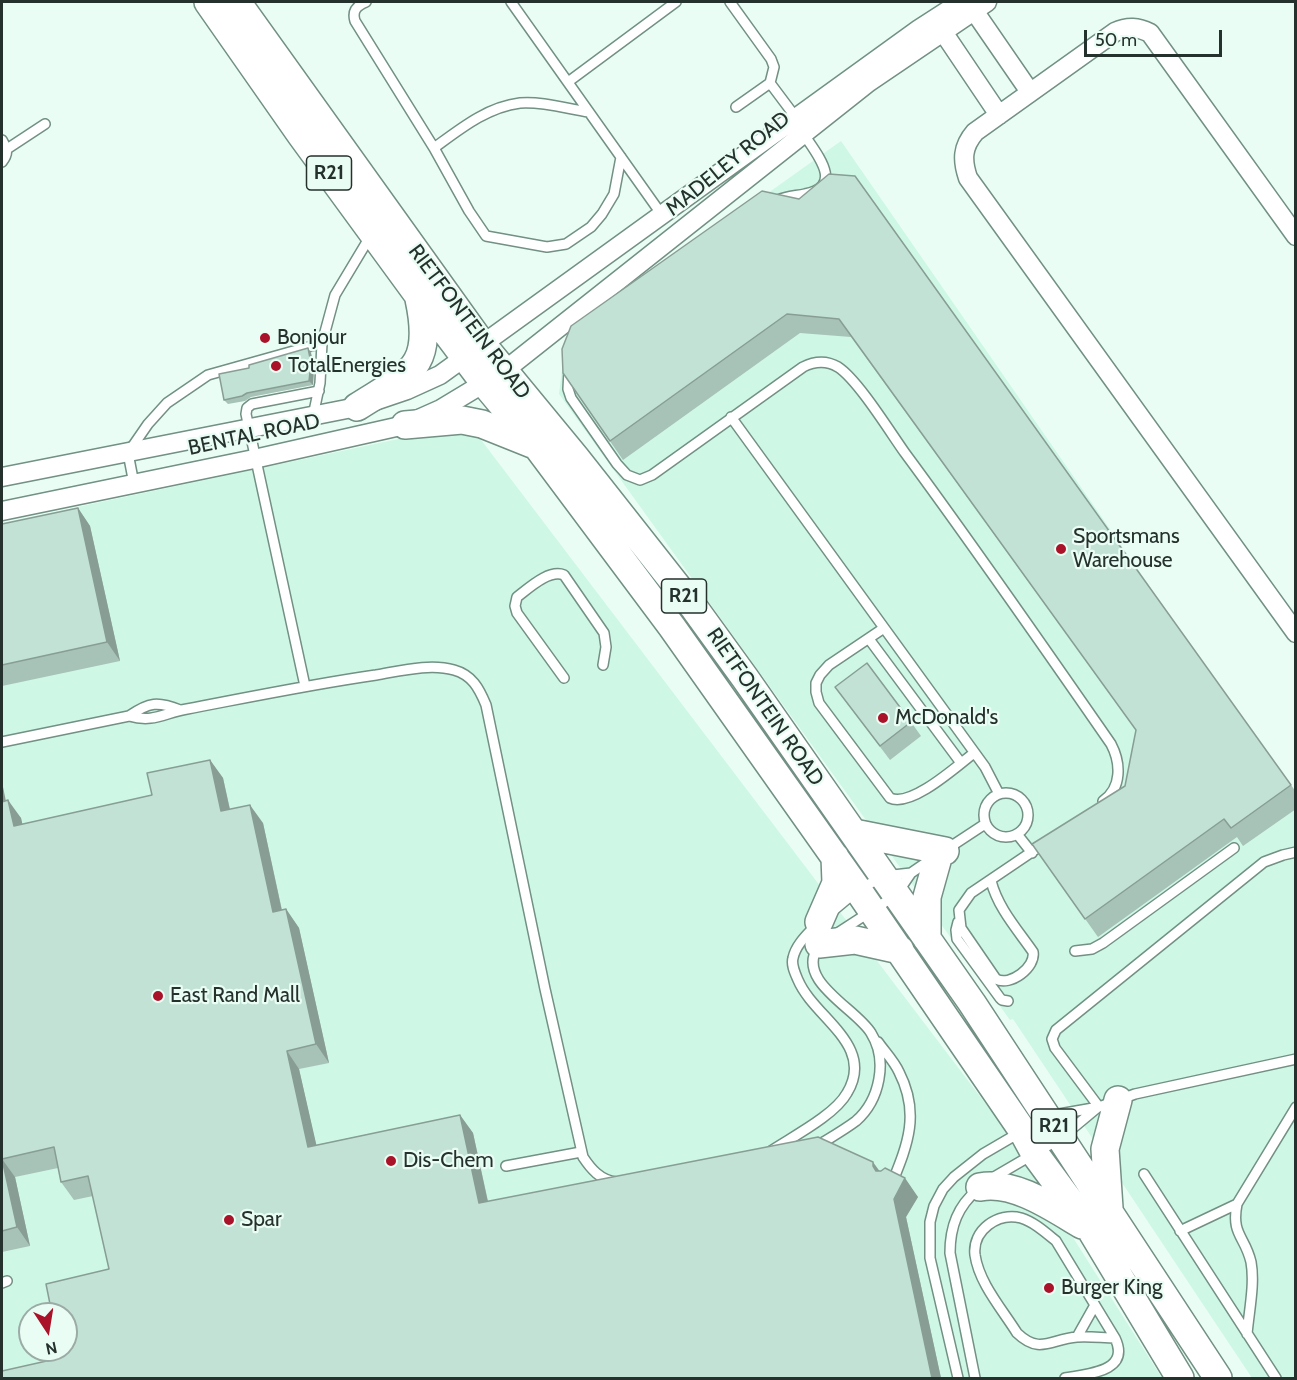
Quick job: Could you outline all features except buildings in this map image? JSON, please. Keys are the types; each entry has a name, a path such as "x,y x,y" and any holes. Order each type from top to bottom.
{"main road":[{"name":"RIETFONTEIN ROAD","path":"208,2 418,295 473,350"},
{"name":"RIETFONTEIN ROAD","path":"237,2 494,378 536,445 672,627 900,950 1022,1130 1035,1154 1091,1230 1180,1378"},
{"path":"357,407 401,379 415,366 422,354 425,333 418,295"},
{"name":"RIETFONTEIN ROAD","path":"494,378 576,458 694,609 972,1003 1218,1378"},
{"path":"405,425 462,420 482,424 536,445"},
{"path":"854,833 942,852 927,897 927,939"},
{"path":"835,857 836,883 819,933 900,950"},
{"path":"1108,1103 1105,1149 1109,1211"},
{"path":"980,1187 1006,1189 1035,1198 1091,1230"}],"street":[{"name":"MADELEY ROAD","path":"473,350 662,215 800,126 972,4"},
{"path":"972,4 1030,92"},
{"path":"939,26 999,115"},
{"path":"1296,236 1150,33 1144,30 1130,27 1115,32 975,132 967,141 963,158 968,178 1296,633"},
{"name":"MADELEY ROAD","path":"494,378 800,126"},
{"name":"BENTAL ROAD","path":"2,477 357,407 407,390 440,375 473,350"},
{"name":"BENTAL ROAD","path":"2,511 405,425 441,409 494,378"}],"lane":[{"path":"366,2 355,8 354,21 486,236 547,247 566,244 591,227 602,214 614,194 621,157"},
{"path":"511,2 662,215"},
{"path":"568,82 676,2"},
{"path":"730,2 773,63 770,83 800,126 826,171 824,185 818,190 774,201 764,208"},
{"path":"736,107 770,83"},
{"path":"434,148 472,120 512,105 538,104 589,112"},
{"path":"7,149 45,124"},
{"path":"2,140 7,149 7,155 2,162"},
{"path":"313,416 319,391 322,343 335,295 373,233"},
{"path":"134,484 128,453 148,424 167,404 208,375 322,343"},
{"path":"571,355 568,377 571,398 617,464 627,475 640,480 652,475 731,417 811,363 824,362 837,366 847,375 942,502 1111,744 1118,757 1119,777 1109,797 1096,806"},
{"path":"305,686 246,414 247,408 252,404 319,391"},
{"path":"731,417 985,767 999,794"},
{"path":"564,678 517,614 515,606 517,597 552,574 564,575 604,633 606,647 603,665"},
{"path":"884,628 830,665 816,682 819,703 873,778 890,798 903,800 915,795 975,753"},
{"path":"869,639 961,764"},
{"path":"2,741 129,716 141,708 162,703 180,710 305,686 434,667 452,669 468,676 480,690 486,705 569,1102 582,1152 592,1170 607,1180 625,1183"},
{"path":"1006,793 1019,798 1027,809 1026,823 1017,834 1010,837 995,835 985,824 984,809 988,802 999,794 1006,793"},
{"path":"784,1155 761,1157 821,1119 847,1095 855,1068 854,1057 848,1046 810,1000 794,973 793,957 802,939 819,933 865,900 911,873 985,824"},
{"path":"1017,834 1032,853"},
{"path":"991,881 1000,906 1033,952 1034,958 1031,965 1007,981 1001,982 961,928 959,910 971,893 1051,839"},
{"path":"1075,951 1092,949 1103,943 1234,848"},
{"path":"1108,1103 1055,1048 1052,1039 1056,1030 1264,862 1296,852"},
{"path":"892,1183 907,1147 911,1123 910,1105 899,1071 871,1032 820,982 814,972 813,960 819,933 865,900 911,873"},
{"path":"959,918 956,930 957,939 1000,998 1008,1000"},
{"path":"811,1150 855,1121 867,1109 874,1096 881,1068 871,1032"},
{"path":"958,1378 930,1258 930,1222 934,1206 943,1189 954,1177 983,1154 1022,1130 1054,1127 1108,1103 1135,1094 1296,1059"},
{"path":"975,1378 950,1253 950,1242 957,1214 967,1199 991,1178 1035,1154 1054,1127 1108,1103"},
{"path":"1247,1334 1252,1271 1248,1252 1236,1228 1234,1217 1237,1204 1296,1107"},
{"path":"506,1166 582,1152"},
{"path":"1144,1174 1276,1378"},
{"path":"1180,1231 1237,1204"},
{"path":"1065,1378 1107,1368 1118,1358 1115,1338 1056,1241 1032,1223 1020,1218 1005,1217 983,1228 975,1242 975,1256 980,1271 1017,1333 1025,1341 1039,1345 1077,1337 1115,1338"},
{"path":"1077,1337 1095,1305"}],"shaded area":[{"path":"841,141 1295,796 1295,1378 1252,1378 1013,1019 1010,1020 559,394 566,337"},
{"name":"East Rand Mall","path":"469,424 1001,1124 1162,1378 2,1378 2,523"}],"place":[{"name":"Bonjour","path":"265,338"},
{"name":"TotalEnergies","path":"276,366"},
{"name":"Sportsmans Warehouse","path":"1061,549"},
{"name":"McDonald's","path":"883,718"},
{"name":"East Rand Mall","path":"158,996"},
{"name":"Dis-Chem","path":"391,1161"},
{"name":"Spar","path":"229,1220"},
{"name":"Burger King","path":"1049,1288"}]}
